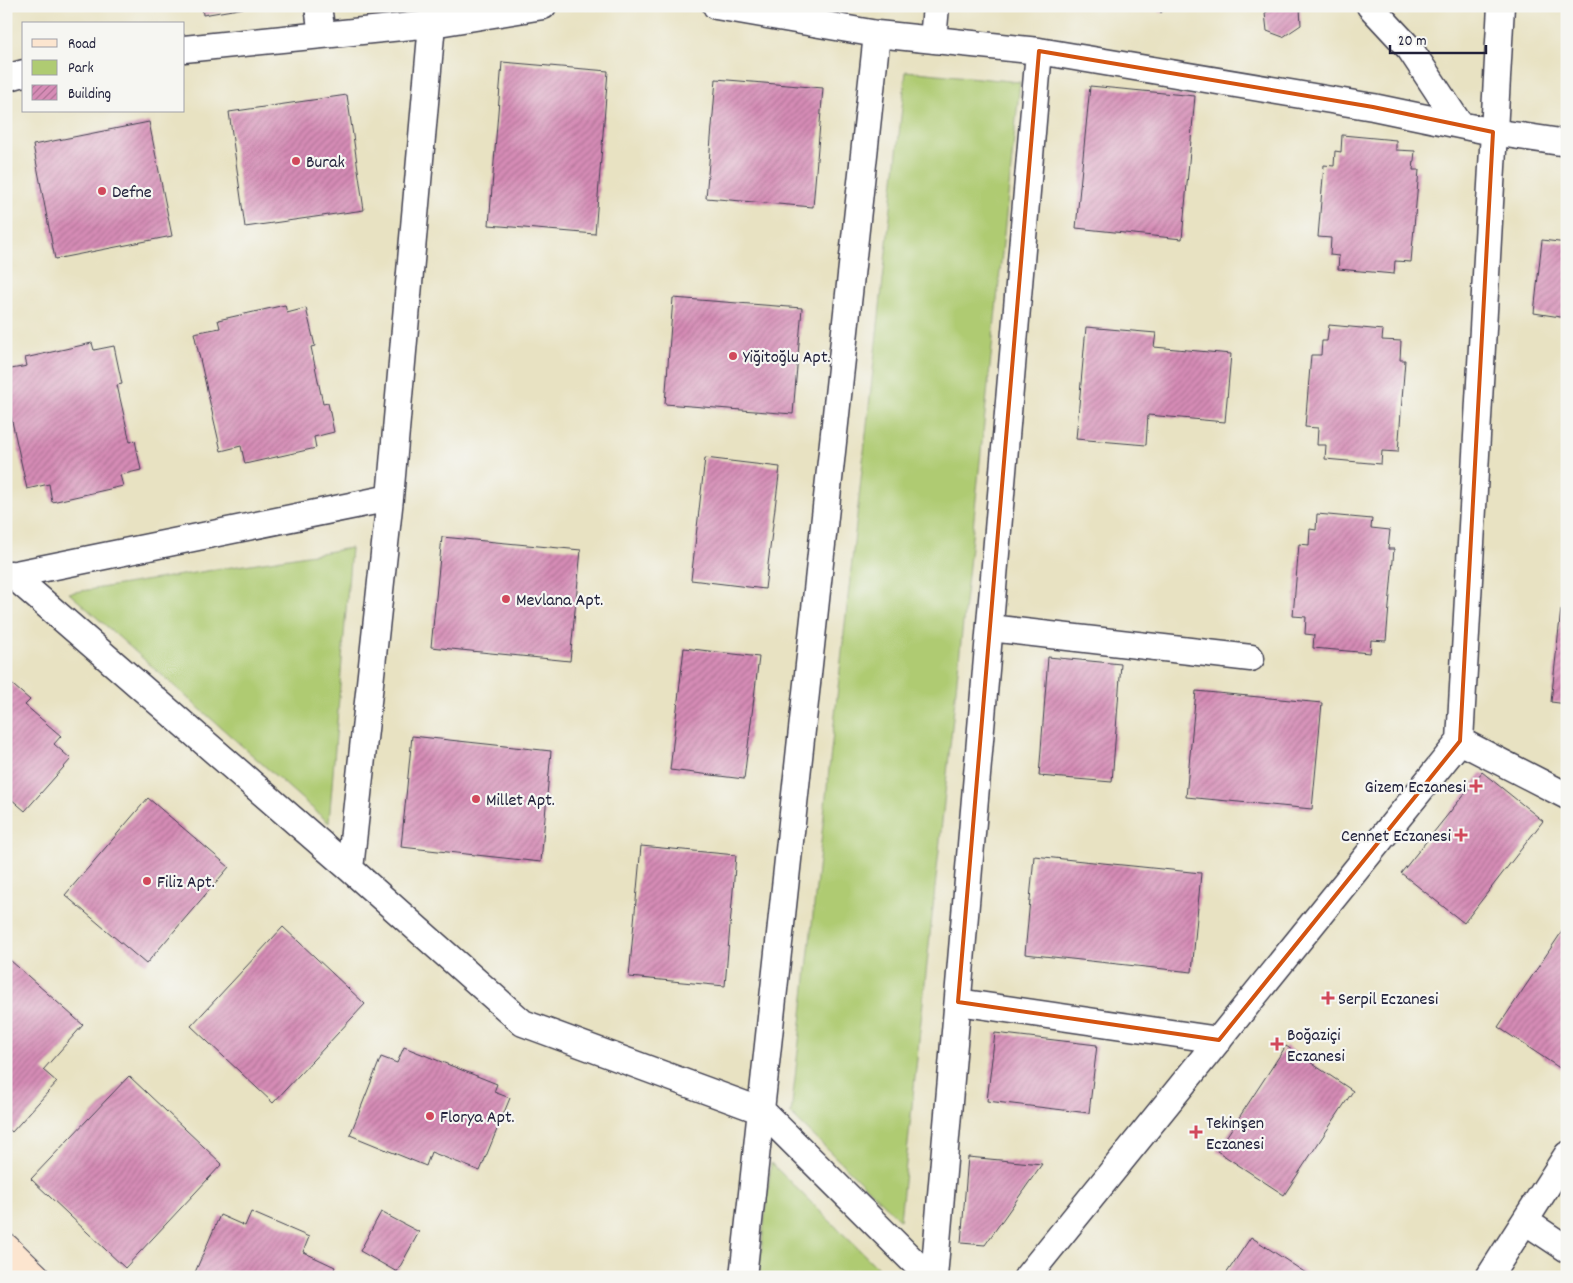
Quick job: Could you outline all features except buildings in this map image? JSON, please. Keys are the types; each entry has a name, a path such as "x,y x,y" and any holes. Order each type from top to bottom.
{"main road":[{"path":"6,1248 36,1277"}],"street":[{"path":"318,6 322,35"},
{"path":"185,49 432,24 543,6"},
{"path":"716,6 877,34 1039,51 1373,107 1493,132 1567,143"},
{"path":"933,40 936,6"},
{"path":"1370,6 1410,49 1460,125"},
{"path":"1028,1277 1460,741 1501,6"},
{"path":"350,869 390,498 432,24"},
{"path":"743,1277 877,34"},
{"path":"934,1277 1039,51"},
{"path":"6,78 22,74"},
{"path":"8,575 390,498"},
{"path":"8,575 350,869 523,1023 762,1111 929,1277"},
{"path":"990,628 1251,658"},
{"path":"1460,741 1567,796"},
{"path":"958,1002 1219,1040"},
{"path":"1490,1277 1567,1155"},
{"path":"1525,1221 1567,1249"}],"highlighted area":[{"path":"1039,51 1373,107 1493,132 1460,741 1219,1040 958,1002"}],"green space":[{"path":"906,71 1020,82 900,1220 791,1114"},
{"path":"351,548 329,823 69,593"},
{"path":"771,1163 887,1277 758,1277"}],"place":[{"name":"Burak","path":"296,161"},
{"name":"Defne","path":"102,191"},
{"name":"Yiğitoğlu Apt.","path":"733,356"},
{"name":"Mevlana Apt.","path":"506,599"},
{"name":"Gizem Eczanesi","path":"1476,786"},
{"name":"Millet Apt.","path":"476,799"},
{"name":"Cennet Eczanesi","path":"1461,835"},
{"name":"Filiz Apt.","path":"147,881"},
{"name":"Serpil Eczanesi","path":"1328,998"},
{"name":"Boğaziçi Eczanesi","path":"1277,1044"},
{"name":"Florya Apt.","path":"430,1116"},
{"name":"Tekinşen Eczanesi","path":"1196,1132"}]}
